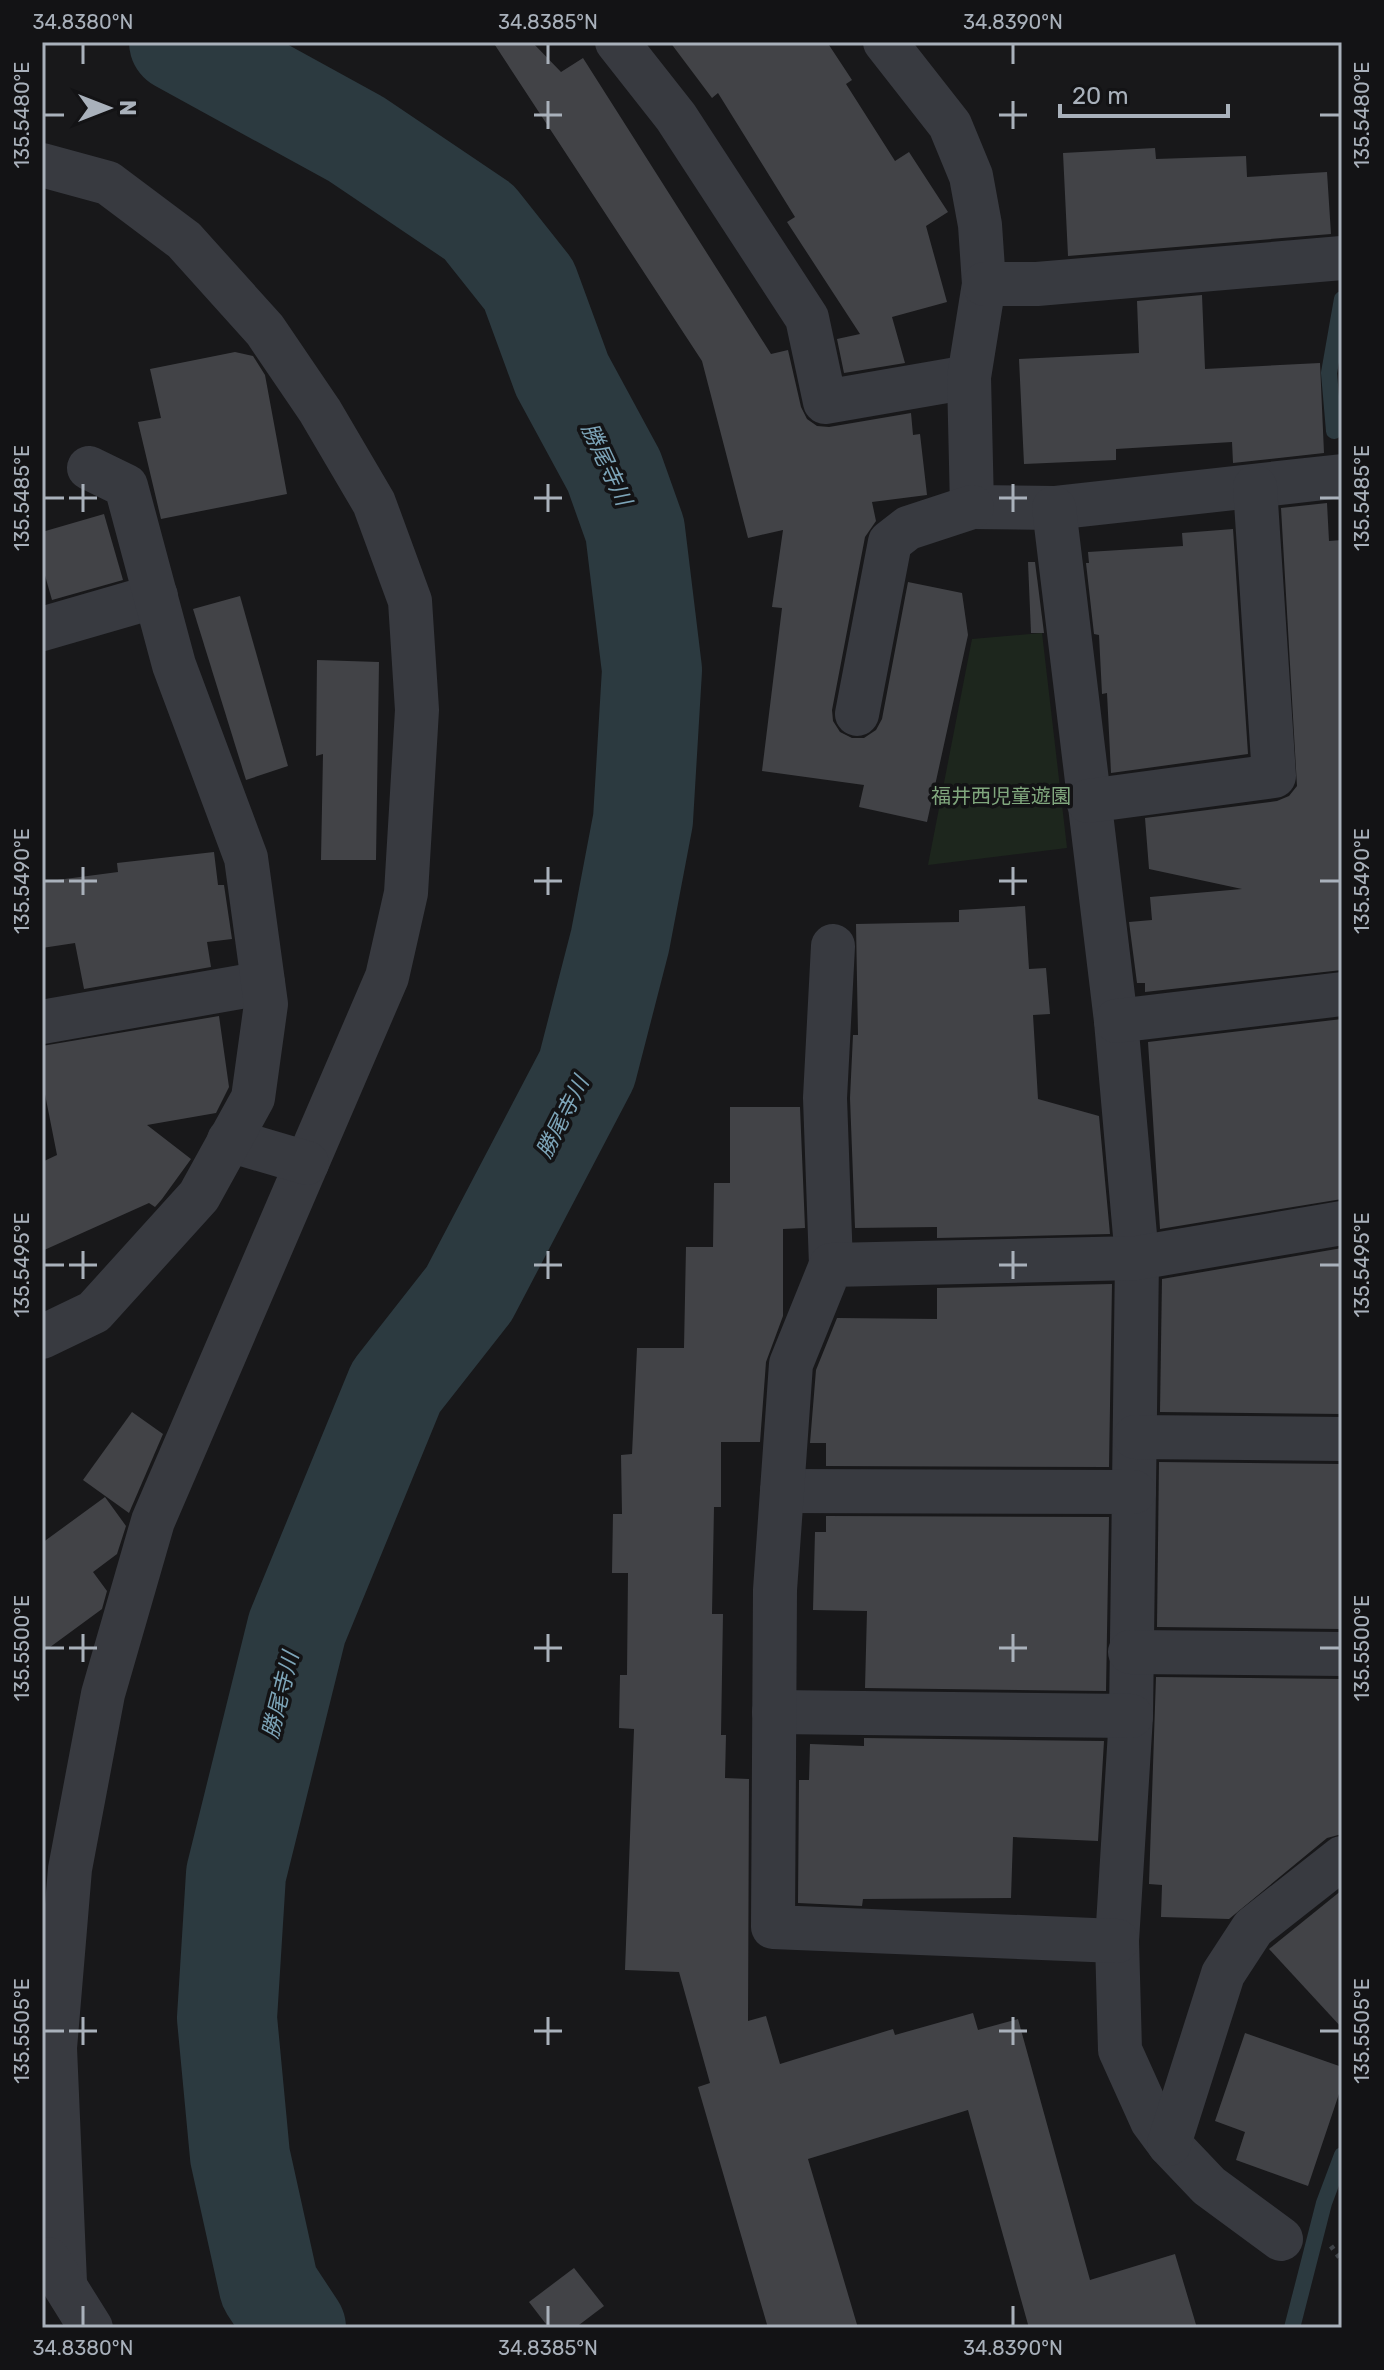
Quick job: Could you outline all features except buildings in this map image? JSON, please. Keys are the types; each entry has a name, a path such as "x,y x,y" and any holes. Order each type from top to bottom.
{"street":[{"path":"617,42 676,117 807,318 825,402 969,377"},
{"path":"885,42 950,125 971,176 980,225 984,284 969,377 972,507"},
{"path":"42,165 108,183 184,240 265,330 320,411 374,503 410,601 417,710 406,893 387,977 153,1521 103,1694 70,1869 55,2048 53,2266 91,2328"},
{"path":"984,284 1037,284 1342,258"},
{"path":"42,1337 94,1312 199,1196 253,1098 266,1004 246,858 174,665 126,486 89,468"},
{"path":"857,714 890,542 908,528 972,507 1054,508 1342,476"},
{"path":"1088,801 1274,776 1255,487"},
{"path":"1054,508 1116,1021 1137,1258 1131,1716 1117,1941 1120,2050 1152,2121 1169,2144 1209,2186 1281,2239"},
{"path":"42,629 156,596"},
{"path":"833,946 825,1098 831,1265 791,1364 775,1590 773,1927 1117,1941"},
{"path":"42,1022 263,983"},
{"path":"1116,1021 1342,994"},
{"path":"229,1140 307,1163"},
{"path":"831,1265 1137,1258 1342,1223"},
{"path":"1135,1437 1342,1439"},
{"path":"782,1491 1134,1492"},
{"path":"1130,1652 1342,1654"},
{"path":"774,1712 1131,1716"},
{"path":"1169,2144 1223,1974 1253,1928 1342,1858"}],"path":[{"path":"1329,2244 1342,2261"}],"green space":[{"name":"福井西児童遊園","path":"1042,633 1067,848 928,865 972,639"}],"waterway":[{"name":"勝尾寺川","path":"179,42 356,139 479,222 529,285 562,375 614,471 635,530 652,670 643,820 620,941 587,1069 469,1294 396,1387 297,1628 236,1874 227,2018 240,2156 269,2287 296,2328"},
{"path":"1334,431 1329,373 1342,299"},
{"path":"1292,2328 1324,2203 1342,2155"}]}
